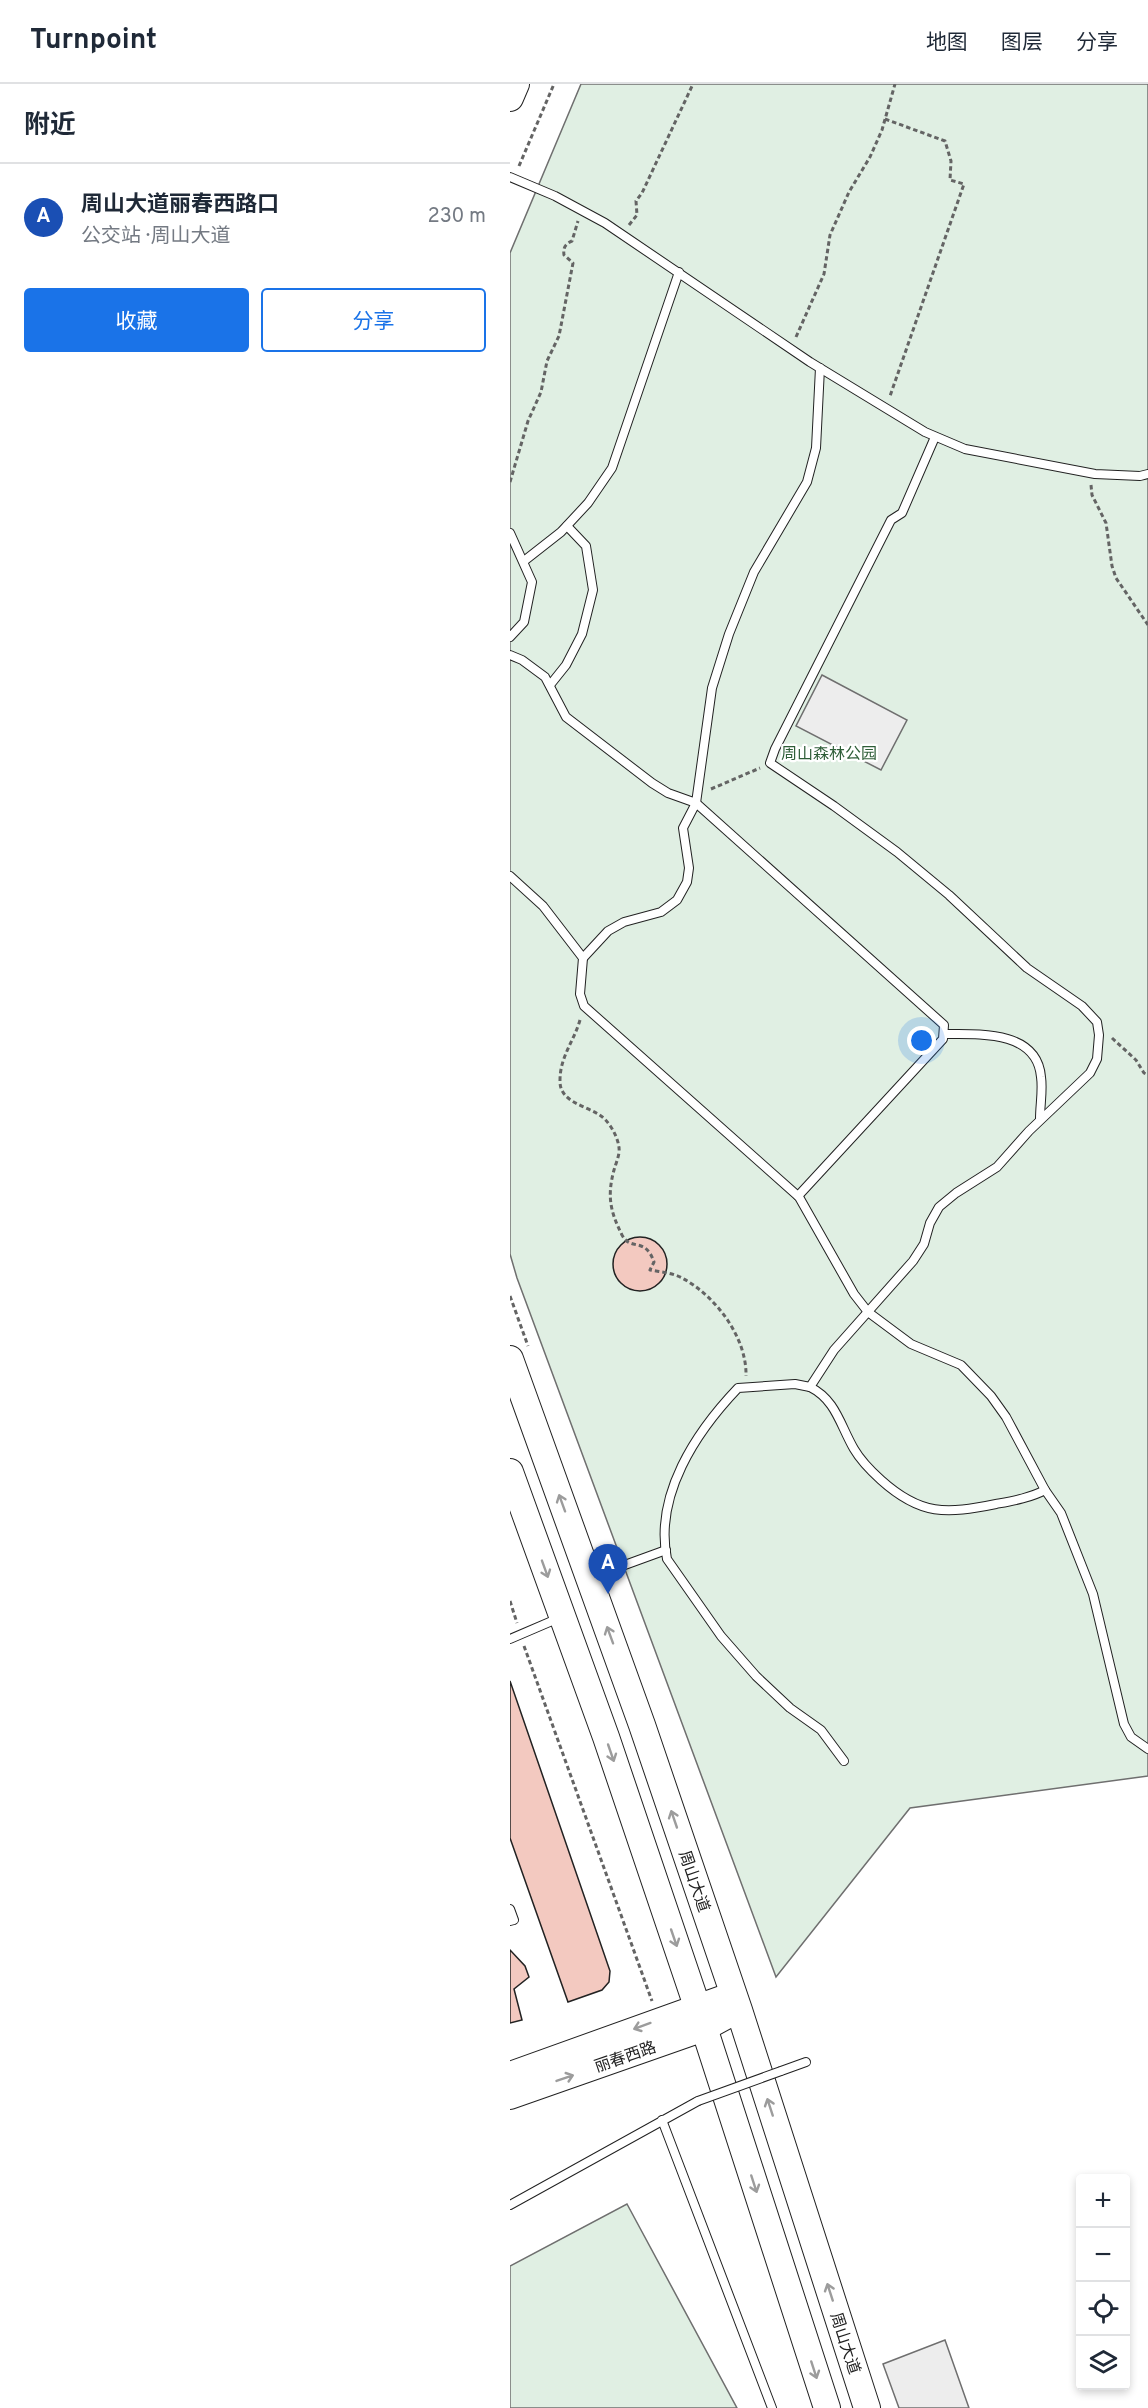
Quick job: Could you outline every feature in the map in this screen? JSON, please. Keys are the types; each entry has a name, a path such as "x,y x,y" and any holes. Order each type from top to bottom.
{"main road":[{"path":"510,98 516,84"},
{"name":"周山大道","path":"510,1359 642,1725 736,2002 867,2408"},
{"path":"510,1472 606,1737 827,2408"},
{"name":"丽春西路","path":"510,2097 736,2002"},
{"name":"丽春西路","path":"510,2074 659,2020 700,2017"}],"lane":[{"path":"512,178 555,196 622,234 820,368 935,436 965,449 1093,473 1140,476 1148,474"},
{"path":"524,561 567,526 588,502 612,468 679,272"},
{"path":"820,368 816,448 807,482 754,572 729,634 712,688 696,803 683,828 689,868 687,882 677,900 662,912 624,922 608,931 583,958 580,994 584,1006 798,1196 854,1294 868,1312 911,1344 961,1365 976,1378 1006,1418 1045,1490 1061,1513 1093,1594 1124,1724 1131,1737 1148,1749"},
{"path":"810,1387 834,1350 900,1278 919,1252 939,1207 956,1192 997,1167 1040,1119 1090,1073 1097,1053 1099,1035 1097,1022 1082,1006 1027,968 949,895 897,852 770,763 891,520 902,513 935,436"},
{"path":"550,685 566,665 582,634 592,590 586,546 567,526"},
{"path":"510,533 532,582 524,622 510,637"},
{"path":"510,655 522,660 545,677 566,717 652,783 668,793 696,803 944,1025 944,1039 798,1196"},
{"path":"510,876 543,906 583,958"},
{"path":"944,1034 986,1034 1019,1042 1037,1059 1041,1076 1040,1119"},
{"path":"844,1761 821,1730 790,1708 756,1676 721,1636 668,1559 666,1551 668,1512 676,1480 690,1449 723,1404 738,1388 746,1387 795,1384 810,1387 824,1394 836,1412 855,1452 872,1471 890,1488 914,1504 931,1509 950,1511 1006,1502 1045,1490"},
{"path":"611,1570 666,1551"},
{"path":"510,1639 562,1617"},
{"path":"510,1909 514,1920 510,1921"},
{"path":"510,2205 698,2101 806,2062"},
{"path":"662,2120 772,2408"}],"path":[{"path":"512,178 554,84"},
{"path":"622,234 637,215 636,201 642,193 693,84"},
{"path":"791,348 824,274 830,234 843,203 870,157 885,119 895,84"},
{"path":"885,119 945,141 951,161 950,180 964,184 886,409"},
{"path":"510,482 528,420 541,392 547,361 559,336 573,263 564,255 564,249 572,241 582,210"},
{"path":"1093,473 1092,495 1106,523 1116,578 1148,625"},
{"path":"696,803 705,792 770,763"},
{"path":"584,1006 579,1024 562,1060 559,1082 565,1096 582,1107 600,1114 612,1129 620,1149 610,1187 610,1203 616,1221 625,1241 647,1248 650,1252 654,1262 650,1270 681,1277 714,1303 730,1324 740,1344 747,1370 746,1387"},
{"path":"1097,1022 1148,1075"},
{"path":"510,1601 659,2020"}],"green space":[{"name":"周山森林公园","path":"581,84 1148,84 1148,1776 910,1808 776,1977 510,1254 510,253"},
{"path":"627,2204 737,2408 510,2408 510,2266"}],"shaded area":[{"path":"822,675 907,720 881,770 796,726"},
{"path":"945,2340 969,2408 899,2408 883,2364"}],"building":[{"path":"635,1237 645,1237 655,1241 663,1249 667,1264 663,1279 655,1287 645,1291 635,1291 625,1287 617,1279 613,1269 613,1259 617,1249 625,1241"},
{"path":"510,1681 610,1971 609,1982 602,1990 568,2002 510,1838"},
{"path":"510,1950 525,1966 529,1977 514,1989 522,2020 510,2023"}],"place":[{"name":"周山大道丽春西路口","path":"608,1594"}]}
